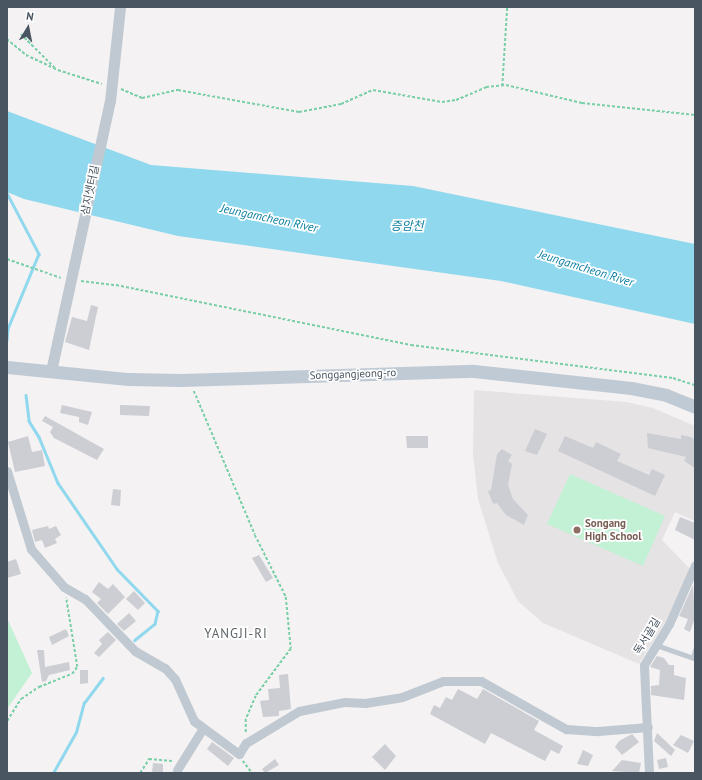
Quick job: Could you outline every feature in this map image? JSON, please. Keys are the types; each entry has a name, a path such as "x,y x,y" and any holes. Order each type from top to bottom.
{"main road":[{"name":"Songgangjeong-ro","path":"7,367 128,379 189,379 474,371 631,388 666,395 695,407"}],"street":[{"name":"삼지샛터길","path":"51,371 110,101 120,7"},
{"path":"7,472 31,549 64,587 85,599 135,651 165,668 175,679 194,721 239,754 246,743 299,711 344,702 365,703 402,697 443,681 481,681 566,729 598,731 648,727"},
{"name":"독서골길","path":"650,773 644,665 656,645 695,565"},
{"path":"177,770 203,728"}],"lane":[{"path":"656,645 693,658 695,650"}],"path":[{"path":"502,86 507,7"},
{"path":"21,34 58,70"},
{"path":"7,39 26,55 58,70 112,86 142,98 178,90 299,112 341,104 373,90 442,102 456,100 486,88 502,86 582,103 695,115"},
{"path":"7,258 70,281 116,285 411,345 666,377 695,385"},
{"path":"189,379 255,535 286,597 291,649 256,696 246,719 246,743"},
{"path":"7,721 21,699 39,687 72,674 77,667 64,587"},
{"path":"239,754 252,773"},
{"path":"140,773 149,759 182,761"}],"shaded area":[{"name":"Songang High School","path":"474,390 626,402 653,408 695,426 695,521 675,512 662,540 690,569 666,621 639,664 543,623 518,601 498,563 478,499 473,454"}],"green space":[{"path":"570,474 665,516 643,566 547,524"},
{"path":"7,618 32,673 7,709"}],"water":[{"name":"증암천","path":"7,111 151,165 413,186 695,244 695,324 501,281 178,236 24,199 7,192"}],"building":[{"path":"91,305 98,307 89,350 65,342 72,317 87,321"},
{"path":"62,405 92,412 88,425 79,422 79,417 60,413"},
{"path":"120,405 150,406 149,416 120,415"},
{"path":"45,416 104,449 97,460 54,438 50,432 53,427 42,421"},
{"path":"535,429 547,434 537,455 525,451"},
{"path":"647,433 681,439 681,435 691,437 695,440 695,468 684,461 686,457 648,448"},
{"path":"28,436 32,452 42,450 45,466 15,472 8,442"},
{"path":"406,436 428,436 428,448 407,448"},
{"name":"Songang High School","path":"565,436 593,448 596,442 621,454 617,461 649,475 652,469 665,475 655,496 558,451"},
{"path":"502,449 512,455 508,461 512,464 508,485 513,499 528,515 524,525 506,515 497,503 493,504 488,491 491,490 497,454"},
{"path":"113,489 121,490 120,506 111,505"},
{"path":"680,517 695,523 695,540 675,530"},
{"path":"48,526 49,529 56,526 61,535 55,539 57,543 45,548 42,540 35,542 32,530"},
{"path":"259,555 273,578 266,582 252,558"},
{"path":"16,559 21,574 7,578 7,562"},
{"path":"99,582 108,589 113,584 125,597 108,614 97,603 101,599 92,592"},
{"path":"693,585 695,618 690,632 684,629 688,619 679,616"},
{"path":"134,591 145,603 138,610 126,599"},
{"path":"129,613 136,621 124,631 117,624"},
{"path":"66,629 69,636 52,645 49,637"},
{"path":"108,632 116,640 99,657 94,653 102,644 99,640"},
{"path":"37,650 44,650 45,667 69,662 70,670 49,675 46,681 42,682"},
{"path":"657,656 664,658 669,665 674,665 674,675 686,678 684,700 651,695 651,686 659,685 660,670 650,667"},
{"path":"80,670 88,670 88,683 80,684"},
{"path":"288,674 291,709 279,711 279,716 263,717 260,701 269,700 268,689 280,688 279,675"},
{"path":"458,689 477,699 483,689 539,721 534,730 563,746 559,754 551,750 545,761 491,733 485,744 430,714 434,705 440,708 446,697 452,700"},
{"path":"657,733 675,750 671,756 654,741"},
{"path":"632,734 639,742 622,755 615,747 619,741"},
{"path":"681,735 694,741 688,753 673,745"},
{"path":"212,742 234,758 228,766 207,749"},
{"path":"385,744 396,756 385,770 372,757"},
{"path":"583,750 593,755 588,766 577,764"},
{"path":"666,758 668,767 659,769 657,760"},
{"path":"275,759 279,765 265,773 262,769"},
{"path":"622,760 641,763 639,773 612,771"},
{"path":"153,763 163,764 163,773 152,773"}],"waterway":[{"path":"7,193 39,254 8,329 7,340"},
{"path":"26,395 29,421 39,437 58,483 117,569 158,611 155,624 135,640"},
{"path":"53,773 76,732 84,703 103,678"}],"place":[{"name":"Songang High School","path":"577,530"}],"district":[{"name":"YANGJI-RI","path":"236,634"}],"water label":[{"name":"Jeungamcheon River","path":"269,218"},
{"name":"Jeungamcheon River","path":"586,268"}]}
